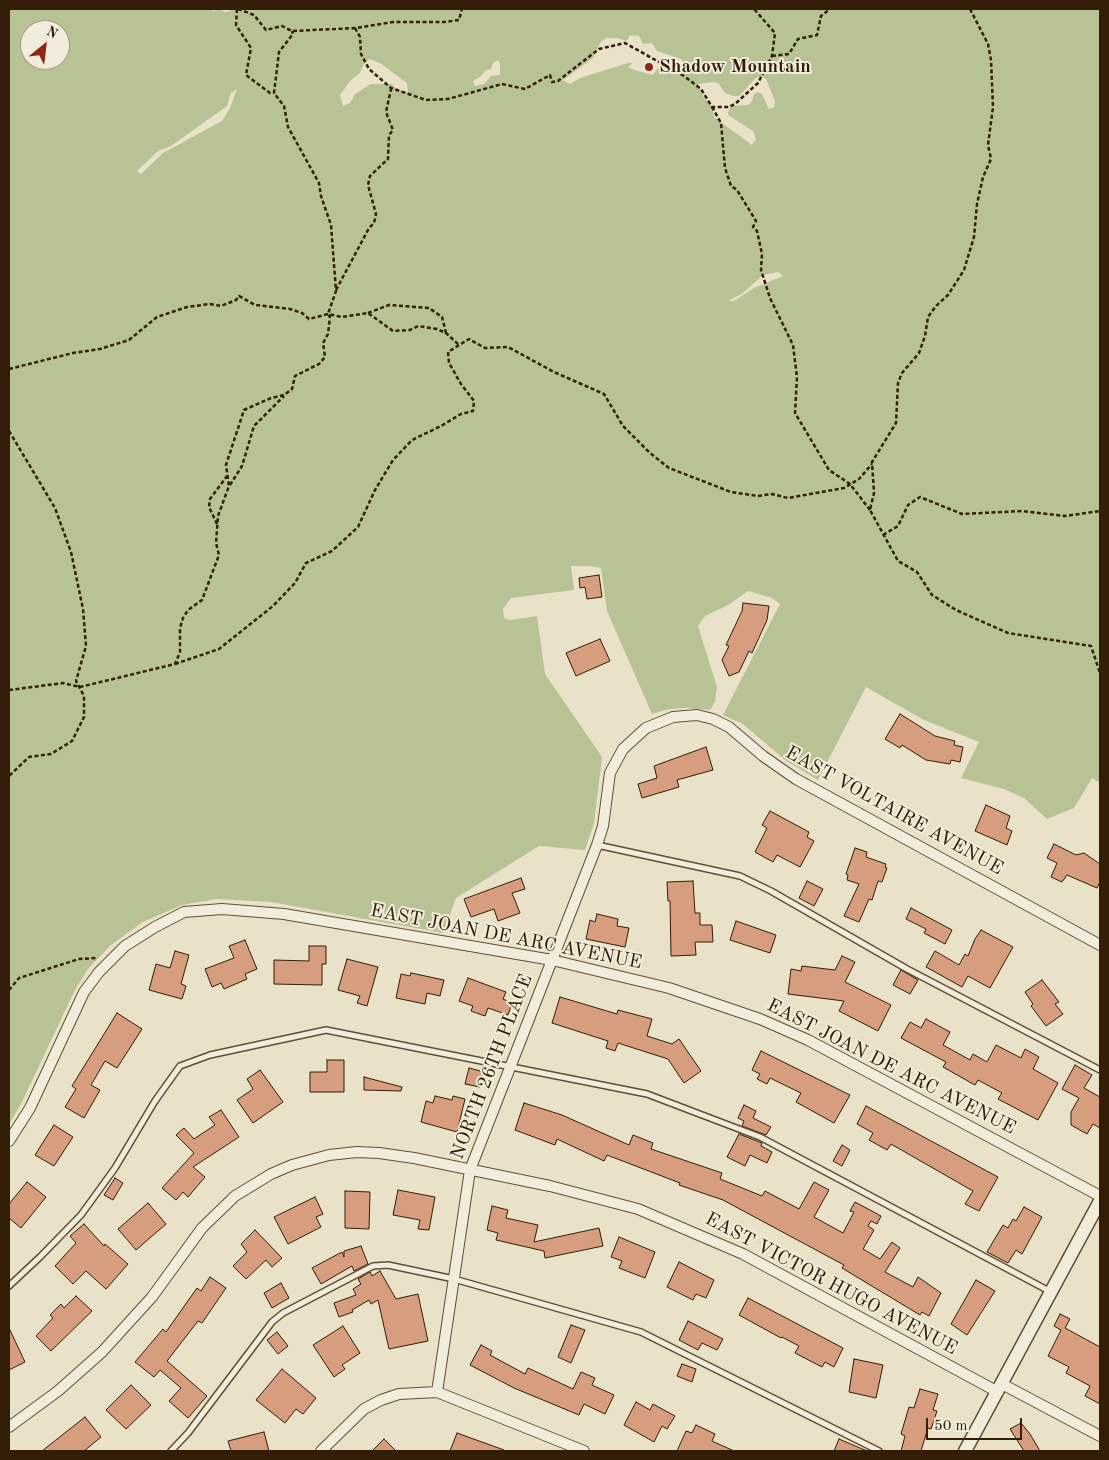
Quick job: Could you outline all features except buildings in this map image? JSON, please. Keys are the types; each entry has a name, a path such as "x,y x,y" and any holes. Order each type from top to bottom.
{"street":[{"name":"EAST VOLTAIRE AVENUE","path":"673,717 697,715 713,719 729,727 763,756 796,779 1100,945"},
{"name":"NORTH 26TH PLACE","path":"437,1392 470,1170 597,845 603,826 607,786 616,759 623,749 646,728 673,717"},
{"name":"EAST JOAN DE ARC AVENUE","path":"9,1141 30,1108 84,992 113,958 139,936 184,912 222,909 284,914 552,960 669,988 760,1019 849,1061 1099,1204"},
{"name":"EAST VICTOR HUGO AVENUE","path":"9,1427 58,1392 102,1352 152,1297 202,1228 235,1196 271,1174 310,1159 357,1152 414,1158 550,1186 638,1209 710,1238 1000,1388 1100,1436"},
{"path":"965,1451 1099,1204"},
{"path":"321,1451 351,1421 381,1400 399,1394 437,1392 584,1451"}],"lane":[{"path":"597,845 740,876 771,891 907,968 1100,1070"},
{"path":"9,1286 40,1258 80,1215 115,1168 155,1101 180,1066 227,1051 326,1030 647,1094 760,1137 1051,1292"},
{"path":"171,1451 188,1433 272,1322 283,1313 373,1266 388,1265 454,1280 641,1332 879,1451"}],"path":[{"path":"336,292 331,225 321,196 319,183 288,128 284,106 274,93 246,75 251,48 236,25 237,9 254,15 266,30 282,26 292,31 354,28 393,22 458,20 462,9"},
{"path":"712,107 729,107 748,94 758,83 772,56 775,33 754,9"},
{"path":"772,56 789,54 798,39 817,35 821,16 830,9"},
{"path":"9,690 63,683 77,686 94,684 175,664 219,649 274,606 295,583 306,563 332,551 358,527 375,490 393,460 412,440 461,414 473,411 474,401 461,384 449,363 448,352 469,339 485,348 508,347 554,372 604,394 623,426 650,454 669,468 731,492 758,496 772,494 788,498 844,488 859,478 872,464 896,423 898,383 902,374 919,353 925,336 928,317 948,295 964,270 974,237 977,204 983,177 991,159 988,145 993,107 991,60 988,44 970,9"},
{"path":"354,28 360,37 362,54 369,69 391,88 426,100 448,98 502,84 525,90 550,75 552,82 558,82 599,49 625,44 684,76 701,89 721,123 725,168 731,186 737,190 756,221 753,227 757,231 762,254 761,270 770,298 793,345 797,377 795,413 829,470 850,484 870,510 898,561 917,572 932,595 956,610 1008,633 1091,646 1100,673"},
{"path":"274,93 279,52 293,34 292,31"},
{"path":"175,664 180,652 180,628 183,618 188,610 202,600 220,555 216,543 218,516 229,486 242,466 254,426 292,389 295,376 320,364 325,357 323,343 328,334 330,317 328,314 336,292 369,228 374,223 376,214 368,185 370,176 388,159 389,135 393,130 386,112 391,88"},
{"path":"9,369 73,353 100,349 129,340 157,317 187,307 210,304 221,306 236,300 239,296 255,305 290,309 302,313 309,319 328,314 342,317 368,313 389,305 429,308 442,317 446,332 459,345"},
{"path":"368,313 393,331 410,330 418,326 446,332"},
{"path":"229,486 226,465 244,410 270,398 284,395"},
{"path":"9,431 55,508 70,552 83,609 86,646 76,681 84,696 84,717 72,741 51,754 28,757 9,776"},
{"path":"870,510 874,493 872,464"},
{"path":"218,526 209,507 210,499 227,476"},
{"path":"883,535 898,526 908,505 920,497 962,514 1022,511 1065,516 1100,511"},
{"path":"9,990 19,978 79,959 113,958"}],"green space":[{"path":"9,9 212,9 212,11 221,9 225,12 230,11 229,9 1100,9 1100,783 1092,778 1074,808 1047,819 1024,798 1004,789 961,778 979,742 924,720 866,687 818,780 785,760 743,724 723,715 780,604 772,598 748,591 728,605 705,616 698,626 717,687 715,702 710,710 669,709 652,714 607,611 601,568 571,566 574,590 511,598 503,609 504,618 510,620 537,616 545,674 602,757 594,823 585,850 539,846 456,898 443,933 271,902 216,899 182,905 143,922 111,945 88,969 75,990 21,1104 9,1124","holes":["630,35 639,36 643,44 652,43 657,51 681,59 688,66 685,71 677,70 667,64 661,64 653,75 634,70 628,67 633,63 628,63 580,78 570,84 563,80 593,58 600,43 606,38 617,38 627,41","369,59 380,63 407,83 408,92 396,89 392,84 371,84 355,94 350,103 343,106 340,95 350,81 360,73 363,65","498,60 500,75 491,76 484,84 475,86 473,81 485,71 491,69 493,63","762,76 766,79 775,101 774,107 769,109 762,94 758,92 754,94 752,101 748,105 731,106 728,112 728,115 753,131 756,139 752,145 714,117 712,106 704,98 698,84 713,82 719,84 725,93 739,96 756,78","237,89 230,108 222,121 163,153 141,174 137,171 158,151 171,146 227,106 231,93","778,272 783,276 754,288 734,301 728,301 743,293 763,275"]}],"place":[{"name":"Shadow Mountain","path":"649,67"}]}
